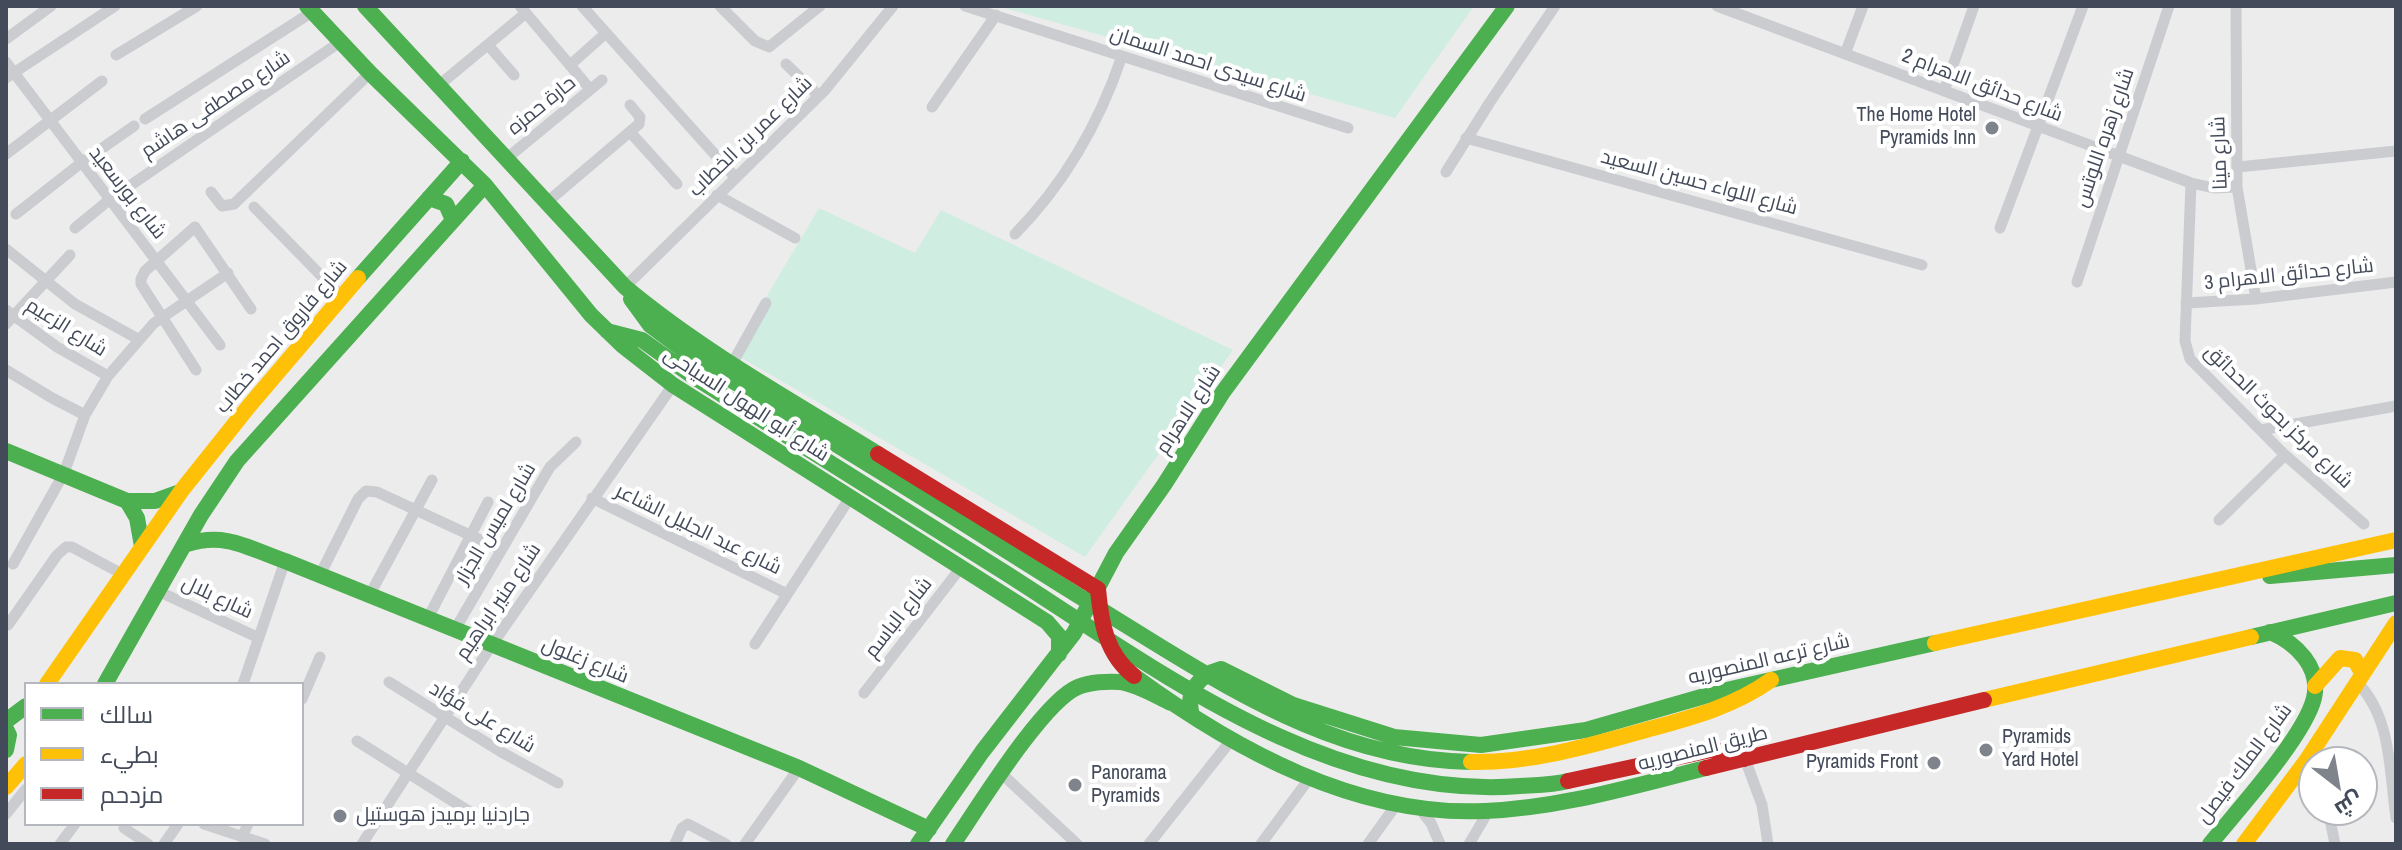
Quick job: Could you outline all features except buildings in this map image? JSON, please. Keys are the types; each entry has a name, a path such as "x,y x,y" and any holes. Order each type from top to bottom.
{"main road":[{"name":"شارع أبو الهول السياحى","path":"366,6 625,287 666,321 1090,584"},
{"name":"شارع الاهرام","path":"918,844 982,752 1059,654 1090,584 1171,474 1223,392 1507,6"},
{"name":"شارع أبو الهول السياحى","path":"310,9 370,73 485,185 607,331 673,385 1047,622"},
{"name":"شارع فاروق احمد خطاب","path":"49,682 180,492 341,296 462,161"},
{"path":"106,682 205,510 250,446 485,185"},
{"path":"429,198 436,198 449,206 453,220"},
{"path":"625,287 650,325 689,354 1253,704 1328,736 1421,759 1469,762 1539,758 1585,748 1718,709 1743,699 1771,680"},
{"path":"607,331 642,340 699,381 1133,654 1245,721 1319,755 1407,780 1484,789 1561,783 1711,750 1729,752 1745,759"},
{"path":"6,451 127,501 155,501 180,492"},
{"path":"127,501 137,518 142,546"},
{"path":"205,510 211,525 222,538"},
{"name":"شارع زغلول","path":"187,544 200,539 222,538 285,561 799,768 929,829"},
{"name":"شارع ترعه المنصوريه","path":"1192,715 1189,702 1193,688 1202,677 1221,669 1293,705 1366,730 1424,741 1481,745 1535,739 1586,730 1679,702 1771,680 2396,540"},
{"path":"2238,574 2270,576 2396,565"},
{"path":"1047,622 1061,619 1077,607 1090,584"},
{"name":"طريق المنصوريه","path":"1090,584 1101,622 1117,659 1171,703 1232,739 1311,776 1396,805 1488,812 1572,801 2396,603"},
{"path":"1047,622 1059,635 1059,654"},
{"path":"2321,746 2359,677 2396,623"},
{"path":"2270,632 2282,636 2301,651 2313,674 2315,686"},
{"path":"2315,686 2340,658 2356,662 2359,677"},
{"path":"953,844 1041,719 1059,699 1078,687 1123,682 1171,703"},
{"name":"شارع الملك فيصل","path":"2210,844 2296,732 2309,711 2315,686"},
{"path":"6,721 24,708"},
{"path":"6,729 9,735 6,750"},
{"path":"6,787 24,766"},
{"path":"2249,842 2298,782"}],"street":[{"path":"6,39 51,6"},
{"path":"8,71 115,6"},
{"path":"116,55 197,6"},
{"path":"582,6 735,177"},
{"path":"720,6 755,41 769,47 820,6"},
{"name":"شارع عمر بن الخطاب","path":"625,287 819,96 893,6"},
{"name":"شارع سيدى احمد السمان","path":"965,6 1348,128"},
{"path":"1446,172 1555,6"},
{"name":"شارع حدائق الاهرام 2","path":"1717,6 1744,11 1845,54 2191,183 2214,188 2237,187"},
{"path":"1845,54 1863,6"},
{"path":"1944,91 1974,6"},
{"path":"2000,228 2083,6"},
{"name":"شارع زهره اللوتس","path":"2077,282 2169,6"},
{"name":"شارع مينا","path":"2236,6 2237,187 2256,299"},
{"path":"145,119 310,9"},
{"path":"438,86 488,45 523,10 590,89"},
{"path":"932,107 996,15"},
{"path":"570,65 606,33"},
{"name":"شارع مصطفى هاشم","path":"75,228 109,200 340,42"},
{"path":"488,45 514,75"},
{"path":"1015,234 1047,199 1080,151 1106,100 1122,56"},
{"path":"786,64 819,96"},
{"name":"شارع بورسعيد","path":"8,71 50,121 220,345"},
{"path":"211,192 222,206 234,204 370,73"},
{"name":"حارة حمزه","path":"506,159 602,80"},
{"path":"6,154 102,81"},
{"path":"546,203 640,121 630,105"},
{"path":"16,214 134,126"},
{"path":"630,132 677,184"},
{"name":"شارع اللواء حسين السعيد","path":"1466,138 1922,265"},
{"path":"2238,167 2396,151"},
{"name":"شارع مركز بحوث الحدائق","path":"2191,183 2185,341 2190,359 2285,455 2364,524"},
{"path":"717,195 795,238"},
{"path":"254,207 341,296"},
{"path":"196,370 141,284 141,279 156,261 195,227 251,309"},
{"path":"6,249 75,304 138,339"},
{"path":"8,317 70,255"},
{"path":"13,564 64,473 85,415 108,376 138,339 163,316 228,273"},
{"name":"شارع حدائق الاهرام 3","path":"2186,303 2256,299 2396,282"},
{"path":"732,364 766,303"},
{"name":"شارع الزعيم","path":"8,317 108,376"},
{"path":"6,370 85,415"},
{"name":"شارع منير ابراهيم","path":"362,844 491,646 673,385"},
{"path":"2261,430 2396,406"},
{"name":"شارع لميس الجزار","path":"454,631 550,467 576,442"},
{"path":"2219,520 2285,455"},
{"path":"369,596 432,480"},
{"path":"320,575 358,499 366,491 377,492 500,549"},
{"path":"755,644 851,496"},
{"name":"شارع عبد الجليل الشاعر","path":"592,498 787,594"},
{"path":"427,620 488,502"},
{"path":"8,625 57,555 66,547 72,547 124,575"},
{"path":"244,682 285,561"},
{"name":"شارع الباسم","path":"864,693 962,566"},
{"name":"شارع بلال","path":"160,592 259,638"},
{"path":"304,694 320,657"},
{"path":"2359,677 2383,721 2396,818"},
{"name":"شارع على فؤاد","path":"389,682 558,783"},
{"path":"1149,844 1232,739"},
{"path":"357,741 478,817"},
{"path":"1745,759 1758,789 1768,844"},
{"path":"745,844 799,768"},
{"path":"1002,774 1077,844"},
{"path":"1261,844 1311,776"},
{"path":"6,814 24,792"},
{"path":"1368,844 1396,805"},
{"path":"1420,808 1440,844"},
{"path":"1469,844 1488,812"},
{"path":"675,844 682,828 688,824 726,844"},
{"path":"60,844 74,826"},
{"path":"164,844 177,826"},
{"path":"210,826 265,844"},
{"path":"242,837 247,826"},
{"path":"124,828 148,844"}],"green space":[{"path":"997,6 1474,6 1395,118"},
{"path":"819,208 915,253 941,210 1233,350 1085,557 733,353"}],"traffic: fast":[{"path":"307,6 370,73 485,185 591,315 623,346 673,385 1047,622 1059,636 1059,654"},
{"path":"365,6 625,287 685,333 878,454"},
{"path":"918,844 982,752 1074,633 1116,553 1223,392 1507,6"},
{"path":"358,278 462,161"},
{"path":"106,682 201,515 237,461 485,185"},
{"path":"429,198 446,204 453,220"},
{"path":"631,299 650,325 689,354 1228,686 1304,724 1344,739 1427,759 1471,762"},
{"path":"607,331 642,340 691,375 1123,649 1184,687 1248,721 1313,751 1380,773 1449,785 1520,786 1568,781"},
{"path":"6,451 127,501 155,501 180,492"},
{"path":"127,501 137,518 142,546"},
{"path":"187,544 225,541 260,551 799,768 929,829"},
{"path":"2270,576 2396,565"},
{"path":"2251,637 2396,603"},
{"path":"2210,844 2284,752 2298,732 2314,698 2314,676 2310,666 2289,643 2270,632"},
{"path":"1192,715 1192,692 1206,675 1221,669 1293,705 1394,737 1481,745 1586,730 1722,691 1935,643"},
{"path":"1134,676 1213,729 1256,753 1299,774 1390,803 1437,810 1485,811 1541,806 1706,768"},
{"path":"953,844 1011,758 1064,696 1088,684 1120,682 1171,703"},
{"path":"6,721 24,708"},
{"path":"6,729 9,735 6,750"}],"traffic: slow":[{"path":"48,682 182,490 358,278"},
{"path":"1935,643 2396,540"},
{"path":"2244,844 2306,761 2396,623"},
{"path":"1984,700 2251,637"},
{"path":"2315,686 2340,658 2355,660 2362,673"},
{"path":"1471,762 1538,757 1625,736 1711,711 1742,698 1771,680"},
{"path":"6,787 24,766"}],"traffic: jam":[{"path":"878,454 1098,589 1101,614 1111,648 1134,676"},
{"path":"1706,768 1984,700"},
{"path":"1568,781 1711,750 1729,752 1744,759"}],"place":[{"name":"The Home Hotel Pyramids Inn","path":"1992,128"},
{"name":"Pyramids Yard Hotel","path":"1986,750"},
{"name":"Pyramids Front","path":"1934,763"},
{"name":"Panorama Pyramids","path":"1075,785"},
{"name":"جاردنيا برميدز هوستيل","path":"340,816"}]}
